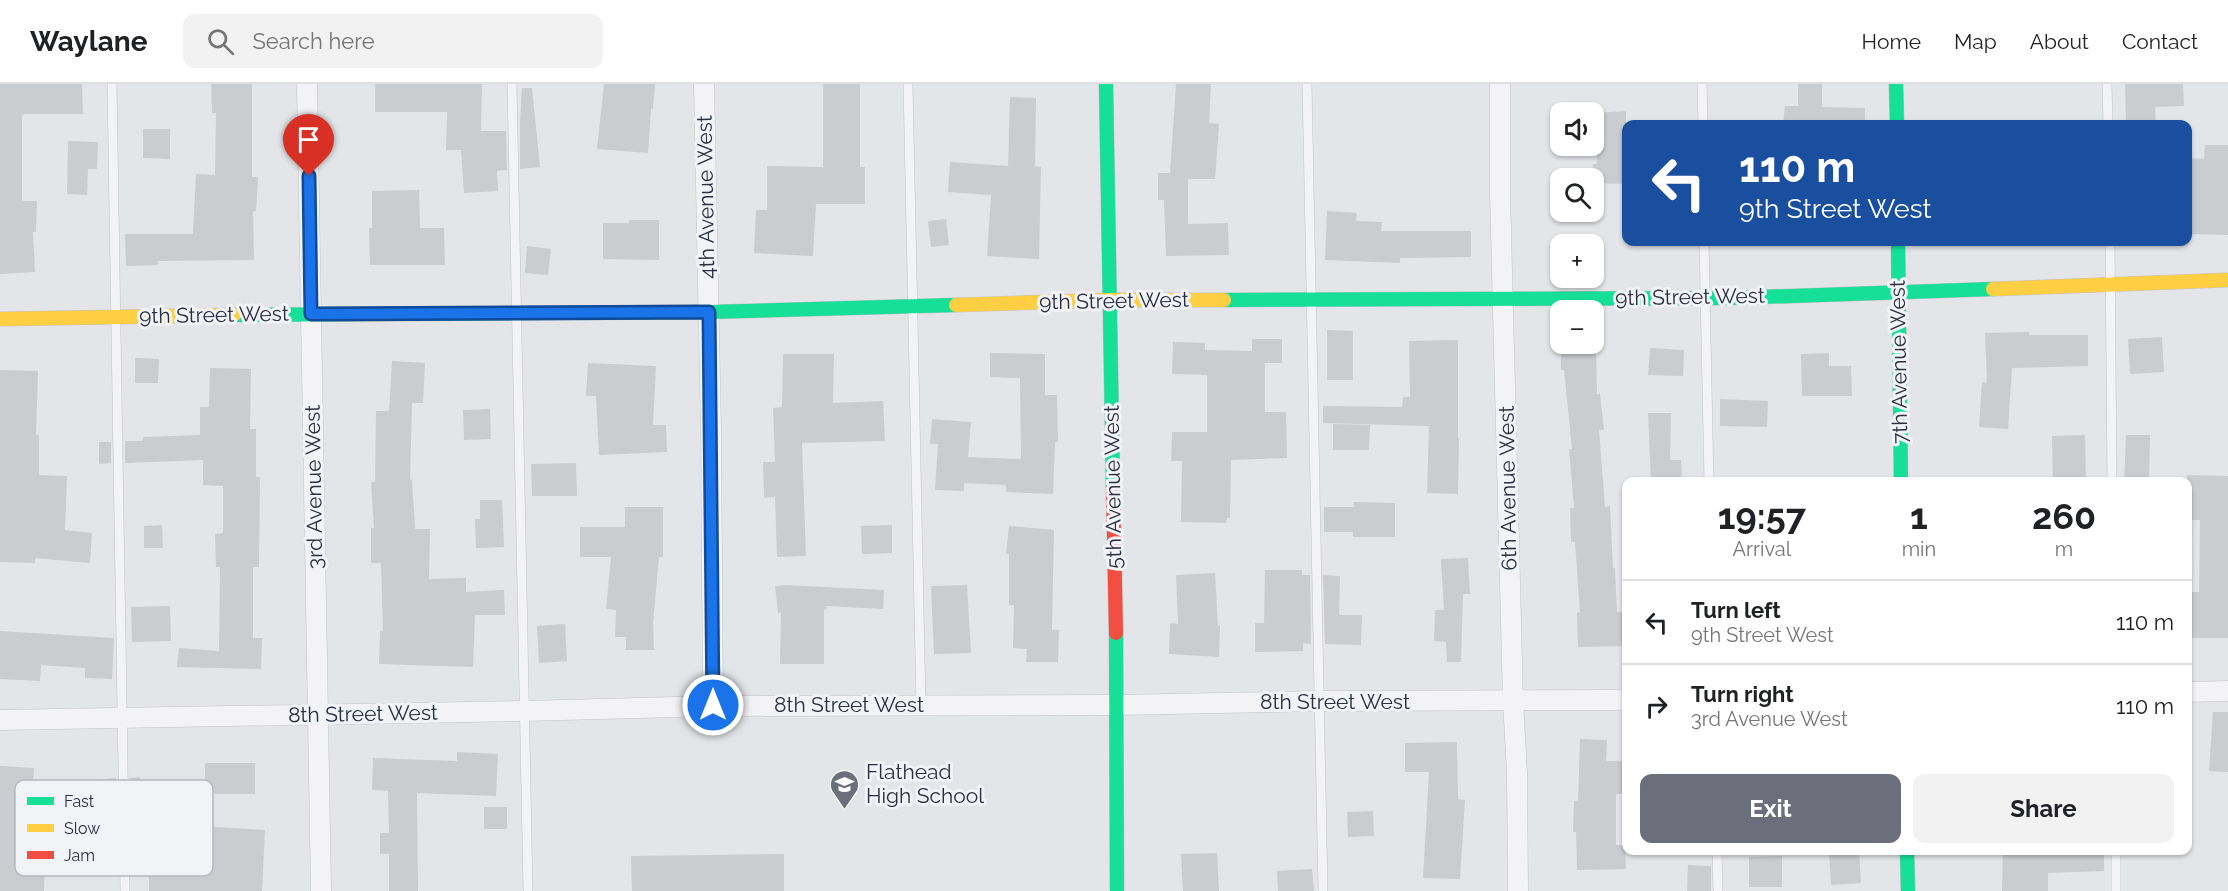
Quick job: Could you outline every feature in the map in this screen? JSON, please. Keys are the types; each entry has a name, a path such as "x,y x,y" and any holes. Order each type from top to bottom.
{"street":[{"name":"3rd Avenue West","path":"307,84 321,891"},
{"name":"4th Avenue West","path":"704,84 713,705"},
{"name":"5th Avenue West","path":"1106,84 1117,705 1117,891"},
{"name":"6th Avenue West","path":"1500,84 1500,192 1513,701 1517,772 1518,891"},
{"path":"1896,84 1897,120"},
{"name":"7th Avenue West","path":"1898,246 1901,477"},
{"name":"9th Street West","path":"0,319 311,314 709,312 1110,300 1705,298 2228,279"},
{"path":"2192,692 2228,691"},
{"name":"8th Street West","path":"0,720 525,711 713,705 1117,705 1319,701 1622,700"},
{"path":"1907,855 1908,891"}],"lane":[{"path":"112,84 124,780"},
{"path":"512,84 528,891"},
{"path":"908,84 921,705"},
{"path":"1307,84 1323,891"},
{"path":"1702,84 1703,120"},
{"path":"2107,84 2108,120"},
{"path":"1704,246 1709,477"},
{"path":"2110,246 2112,477"},
{"path":"1717,855 1718,891"},
{"path":"2116,855 2116,891"},
{"path":"125,876 125,891"}],"building":[{"path":"0,84 82,84 83,114 24,114 22,116 22,201 37,201 36,232 33,232 35,272 0,274"},
{"path":"211,84 252,84 252,177 258,177 256,211 253,211 254,260 158,261 158,265 126,266 125,234 193,234 196,174 215,175 216,113 212,113"},
{"path":"375,84 482,84 481,131 506,131 507,170 497,171 498,191 464,193 461,150 446,150 447,112 375,112"},
{"path":"604,84 655,84 648,153 597,149"},
{"path":"823,84 860,84 860,167 865,167 865,204 816,204 813,256 754,253 756,210 767,210 767,166 823,167"},
{"path":"1176,84 1211,84 1209,123 1219,124 1215,179 1188,179 1188,224 1228,223 1229,255 1166,256 1164,200 1158,200 1158,173 1170,173"},
{"path":"1798,84 1822,84 1822,107 1865,108 1865,120 1783,120 1785,106 1798,106"},
{"path":"2125,84 2183,84 2184,106 2155,107 2156,120 2126,120"},
{"path":"522,88 532,88 540,167 520,169 520,123"},
{"path":"1010,97 1036,98 1035,166 1041,167 1039,259 987,256 991,195 948,192 950,162 1008,166"},
{"path":"1626,111 1626,120 1622,120 1622,184 1604,183 1604,168 1593,168 1593,164 1597,164 1597,156 1604,156 1604,112"},
{"path":"143,129 170,129 170,159 143,158"},
{"path":"68,141 98,142 97,169 88,169 87,195 67,194"},
{"path":"2205,145 2228,145 2228,235 2192,234 2192,158 2204,159"},
{"path":"419,190 420,228 444,228 445,265 370,265 369,228 372,228 372,191"},
{"path":"1327,211 1357,213 1356,221 1382,222 1381,231 1471,231 1471,257 1400,258 1400,263 1325,260"},
{"path":"946,219 949,245 931,247 928,221"},
{"path":"629,220 659,220 659,260 603,259 603,223 629,223"},
{"path":"527,246 551,249 548,275 525,273"},
{"path":"1327,330 1353,331 1353,380 1327,380"},
{"path":"2029,332 2029,335 2088,335 2088,366 2012,368 2008,429 1979,427 1982,382 1987,383 1985,333"},
{"path":"2162,337 2164,372 2130,374 2128,339"},
{"path":"1252,339 1282,339 1282,363 1265,363 1265,412 1286,412 1287,458 1231,460 1230,518 1227,518 1226,523 1181,522 1182,461 1171,461 1172,432 1207,432 1207,375 1172,374 1173,342 1205,343 1205,350 1252,351"},
{"path":"1458,340 1458,494 1427,493 1429,426 1323,423 1323,406 1402,407 1403,397 1410,397 1409,341"},
{"path":"1650,348 1684,350 1683,376 1648,375"},
{"path":"990,353 1045,354 1045,395 1057,395 1058,442 1055,442 1053,494 1006,492 1006,485 964,483 964,491 935,490 938,444 930,444 932,419 971,422 968,457 1021,459 1020,378 990,377"},
{"path":"1829,353 1829,366 1851,366 1852,396 1802,396 1801,354"},
{"path":"783,354 834,354 833,403 883,401 885,441 802,443 806,556 777,557 775,497 764,498 763,462 775,462 773,408 782,407"},
{"path":"1561,354 1596,354 1597,394 1600,394 1604,430 1599,430 1605,507 1610,506 1617,612 1622,612 1622,646 1578,647 1577,613 1580,612 1575,542 1571,542 1570,508 1574,508 1569,449 1572,449 1564,370 1561,370"},
{"path":"135,358 159,359 158,383 135,383"},
{"path":"392,361 425,363 423,403 412,403 410,480 412,479 415,529 430,529 429,579 466,578 466,592 504,590 505,615 475,615 473,667 379,664 380,631 383,631 381,563 371,563 371,528 374,528 371,482 375,482 376,411 389,411"},
{"path":"588,363 656,366 653,425 666,425 667,452 599,455 596,396 586,396"},
{"path":"210,368 251,369 250,429 256,429 256,477 260,477 259,567 253,567 253,638 262,638 261,669 177,667 179,648 219,651 220,567 216,567 215,534 223,533 223,486 203,485 203,460 125,463 125,441 143,441 143,437 200,435 200,407 209,407"},
{"path":"0,370 38,371 36,435 39,435 39,475 67,476 65,530 92,533 90,563 35,558 35,563 0,562"},
{"path":"1720,399 1768,401 1767,427 1720,426"},
{"path":"490,409 491,439 464,440 463,410"},
{"path":"1648,413 1671,413 1670,460 1681,460 1682,477 1651,477"},
{"path":"1333,424 1370,425 1369,450 1333,450"},
{"path":"2085,435 2086,477 2053,477 2052,436"},
{"path":"2126,435 2150,435 2149,477 2124,477"},
{"path":"99,442 111,442 111,463 99,464"},
{"path":"576,463 577,496 532,496 531,464"},
{"path":"2187,475 2228,476 2228,638 2192,638 2192,592 2199,592 2200,520 2192,520 2192,477 2187,477"},
{"path":"480,500 502,500 504,547 476,548 475,519 480,519"},
{"path":"1354,502 1395,503 1395,537 1353,537 1353,532 1324,532 1324,507 1354,507"},
{"path":"625,507 663,507 663,557 659,557 653,623 654,650 626,650 626,637 615,637 616,610 606,609 611,557 580,557 580,527 625,527"},
{"path":"162,525 163,548 144,548 144,526"},
{"path":"892,525 892,553 862,554 861,526"},
{"path":"1009,526 1054,530 1052,630 1059,630 1058,662 1026,662 1027,649 1013,648 1014,605 1009,605 1009,554 1006,554"},
{"path":"1468,558 1470,594 1463,594 1461,662 1447,662 1446,642 1434,641 1435,610 1444,610 1441,559"},
{"path":"1265,570 1302,570 1302,575 1310,575 1311,644 1303,643 1303,651 1255,652 1255,623 1264,623"},
{"path":"1215,573 1218,626 1220,626 1219,657 1169,654 1170,623 1178,624 1176,575"},
{"path":"1323,575 1340,576 1339,615 1362,615 1361,645 1325,644"},
{"path":"967,585 971,653 934,654 931,586"},
{"path":"775,586 884,590 883,609 826,606 827,609 824,610 824,664 780,664 781,613 778,613"},
{"path":"170,606 171,641 132,642 131,607"},
{"path":"565,624 567,661 539,663 537,626"},
{"path":"0,631 114,638 112,679 85,678 85,668 41,665 40,681 0,679"},
{"path":"2213,712 2228,712 2228,772 2209,771"},
{"path":"1580,739 1607,740 1606,761 1622,761 1622,794 1616,794 1616,845 1622,845 1626,869 1577,870 1576,832 1573,832 1574,801 1578,801"},
{"path":"1457,742 1458,799 1465,800 1460,879 1423,878 1429,772 1405,772 1405,743"},
{"path":"457,752 498,754 496,796 417,793 418,891 389,891 389,854 380,854 380,833 389,833 388,791 372,790 373,758 457,761"},
{"path":"205,763 255,763 255,794 213,794 213,780 205,780"},
{"path":"0,766 34,768 33,780 15,780 15,876 44,876 44,891 0,891"},
{"path":"140,777 140,780 130,780 130,778"},
{"path":"484,807 507,807 507,829 484,829"},
{"path":"1373,811 1374,836 1348,837 1347,812"},
{"path":"213,827 265,830 262,891 149,891 149,876 213,876"},
{"path":"1217,853 1219,891 1183,891 1181,854"},
{"path":"784,854 784,891 632,891 631,856"},
{"path":"1829,855 1859,855 1861,883 1831,885"},
{"path":"2003,855 2104,855 2104,871 2048,873 2048,891 2002,891"},
{"path":"1782,856 1782,887 1749,887 1749,857"},
{"path":"1688,865 1711,866 1711,891 1687,891"},
{"path":"1312,869 1314,891 1278,891 1277,871"}],"traffic: fast":[{"path":"1106,84 1113,488"},
{"path":"1896,84 1897,120"},
{"path":"1898,246 1901,477"},
{"path":"1224,300 1731,298 1993,289"},
{"path":"234,315 709,312 956,305"},
{"path":"1116,633 1117,891"},
{"path":"1907,855 1908,891"}],"traffic: slow":[{"path":"1993,289 2228,280"},
{"path":"956,305 1110,300 1224,300"},
{"path":"0,319 234,315"}],"traffic: jam":[{"path":"1113,488 1116,633"}],"place":[{"name":"Flathead High School","path":"845,810"}],"route":[{"path":"309,176 311,314 709,312 713,705"}]}
